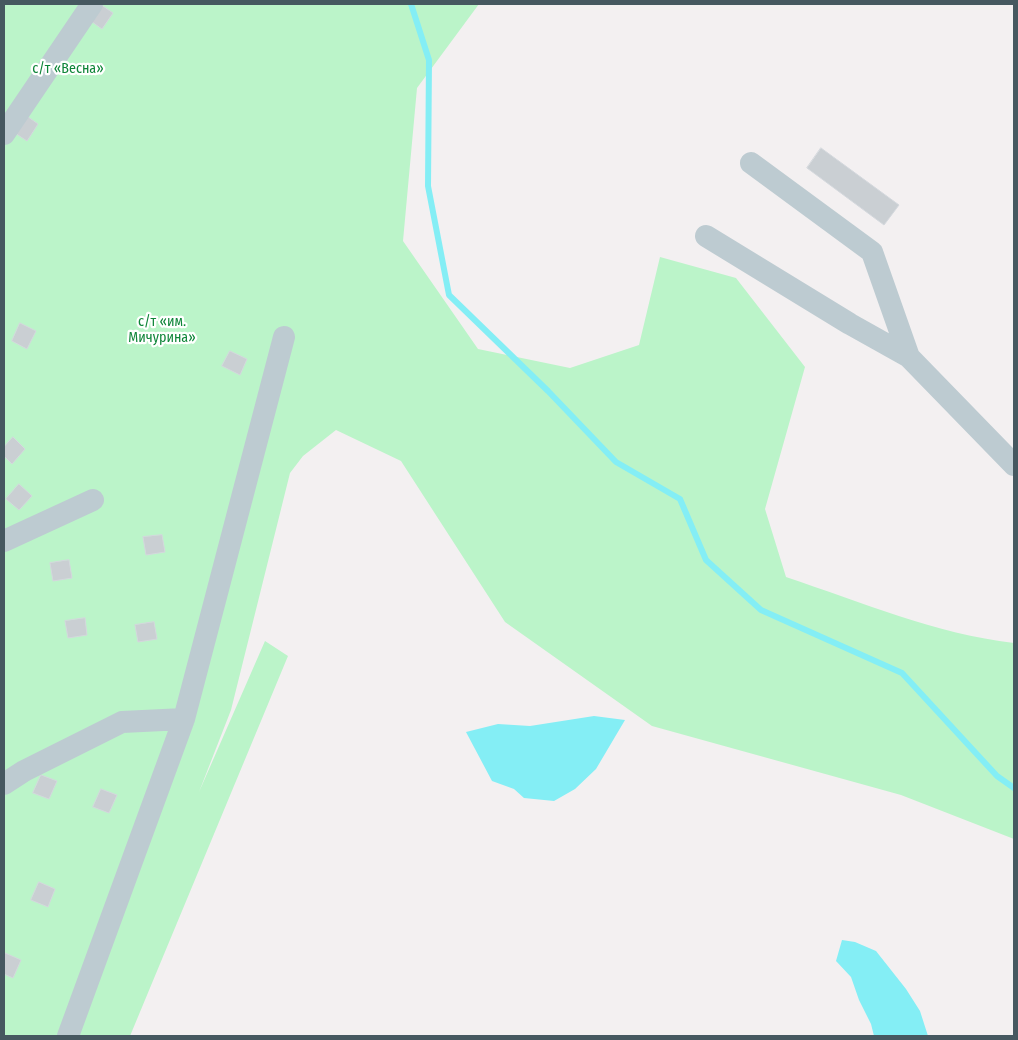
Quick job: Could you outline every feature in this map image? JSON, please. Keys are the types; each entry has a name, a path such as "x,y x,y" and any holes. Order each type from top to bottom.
{"lane":[{"path":"4,134 92,4"},
{"path":"751,163 872,252 909,357"},
{"path":"706,236 850,324 909,357 1014,465"},
{"path":"68,1036 184,720 284,337"},
{"path":"4,541 93,500"},
{"path":"4,784 24,771 122,722 184,720"}],"green space":[{"path":"4,4 479,4 417,88 403,241 478,349 570,368 639,345 660,257 736,278 805,367 765,509 786,577 927,625 985,639 1014,643 1014,839 901,795 652,726 505,622 401,461 336,430 303,456 290,473 231,710 199,792 265,641 288,656 130,1036 4,1036"}],"water":[{"path":"594,716 625,720 596,769 575,789 554,801 524,798 514,789 492,781 466,732 498,724 530,726"},
{"path":"842,940 855,942 876,951 906,989 920,1011 928,1036 874,1036 871,1024 859,1000 851,977 836,961"}],"building":[{"path":"100,4 113,13 102,29 88,19"},
{"path":"24,114 38,124 27,141 12,131"},
{"path":"821,148 899,205 884,225 807,168"},
{"path":"20,323 36,331 27,349 12,341"},
{"path":"230,351 247,359 240,375 222,366"},
{"path":"13,437 25,449 12,464 4,456 4,447"},
{"path":"19,484 32,496 19,510 6,499"},
{"path":"162,535 165,552 146,555 143,537"},
{"path":"69,560 72,578 53,581 50,563"},
{"path":"85,618 87,635 68,638 65,621"},
{"path":"154,622 157,639 138,642 135,625"},
{"path":"41,775 57,781 49,799 33,793"},
{"path":"101,789 117,795 109,813 93,807"},
{"path":"39,882 55,889 48,907 31,900"},
{"path":"5,953 21,960 13,978 4,974"}],"waterway":[{"path":"411,4 429,60 428,186 449,295 548,391 616,462 680,499 706,560 761,610 902,673 997,776 1014,788"}],"park label":[{"name":"с/т «Весна»","path":"68,69"},
{"name":"с/т «им. Мичурина»","path":"162,330"}]}
